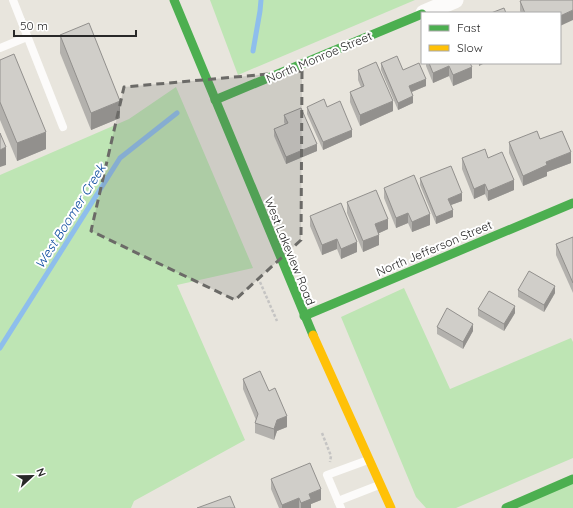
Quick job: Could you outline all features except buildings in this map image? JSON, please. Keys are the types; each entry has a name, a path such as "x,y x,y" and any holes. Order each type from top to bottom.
{"main road":[{"name":"West Lakeview Road","path":"174,0 304,316 391,508"},
{"name":"North Monroe Street","path":"215,100 421,14"},
{"name":"North Jefferson Street","path":"304,316 573,203"},
{"path":"506,508 573,479"}],"street":[{"name":"North Monroe Street","path":"425,12 455,0"}],"lane":[{"path":"13,0 64,127"},
{"path":"0,48 27,37"},
{"path":"369,459 327,475 340,505 380,484"}],"path":[{"path":"260,282 278,321"},
{"path":"322,433 331,456 327,475"}],"highlighted area":[{"path":"302,71 301,240 235,300 91,231 124,87"}],"green space":[{"path":"210,0 415,0 238,75"},
{"path":"176,87 253,268 177,285 245,440 134,501 131,508 0,508 0,175 129,119"},
{"path":"404,288 450,389 571,338 573,342 573,458 456,508 426,508 416,497 341,317"},
{"path":"573,483 573,508 513,508"}],"waterway":[{"name":"West Boomer Creek","path":"253,51 261,0"},
{"name":"West Boomer Creek","path":"0,348 120,158 177,113"}],"traffic: fast":[{"path":"174,0 313,335"},
{"path":"215,100 421,14"},
{"path":"304,316 573,203"},
{"path":"506,508 573,479"}],"traffic: slow":[{"path":"313,335 391,508"}]}
